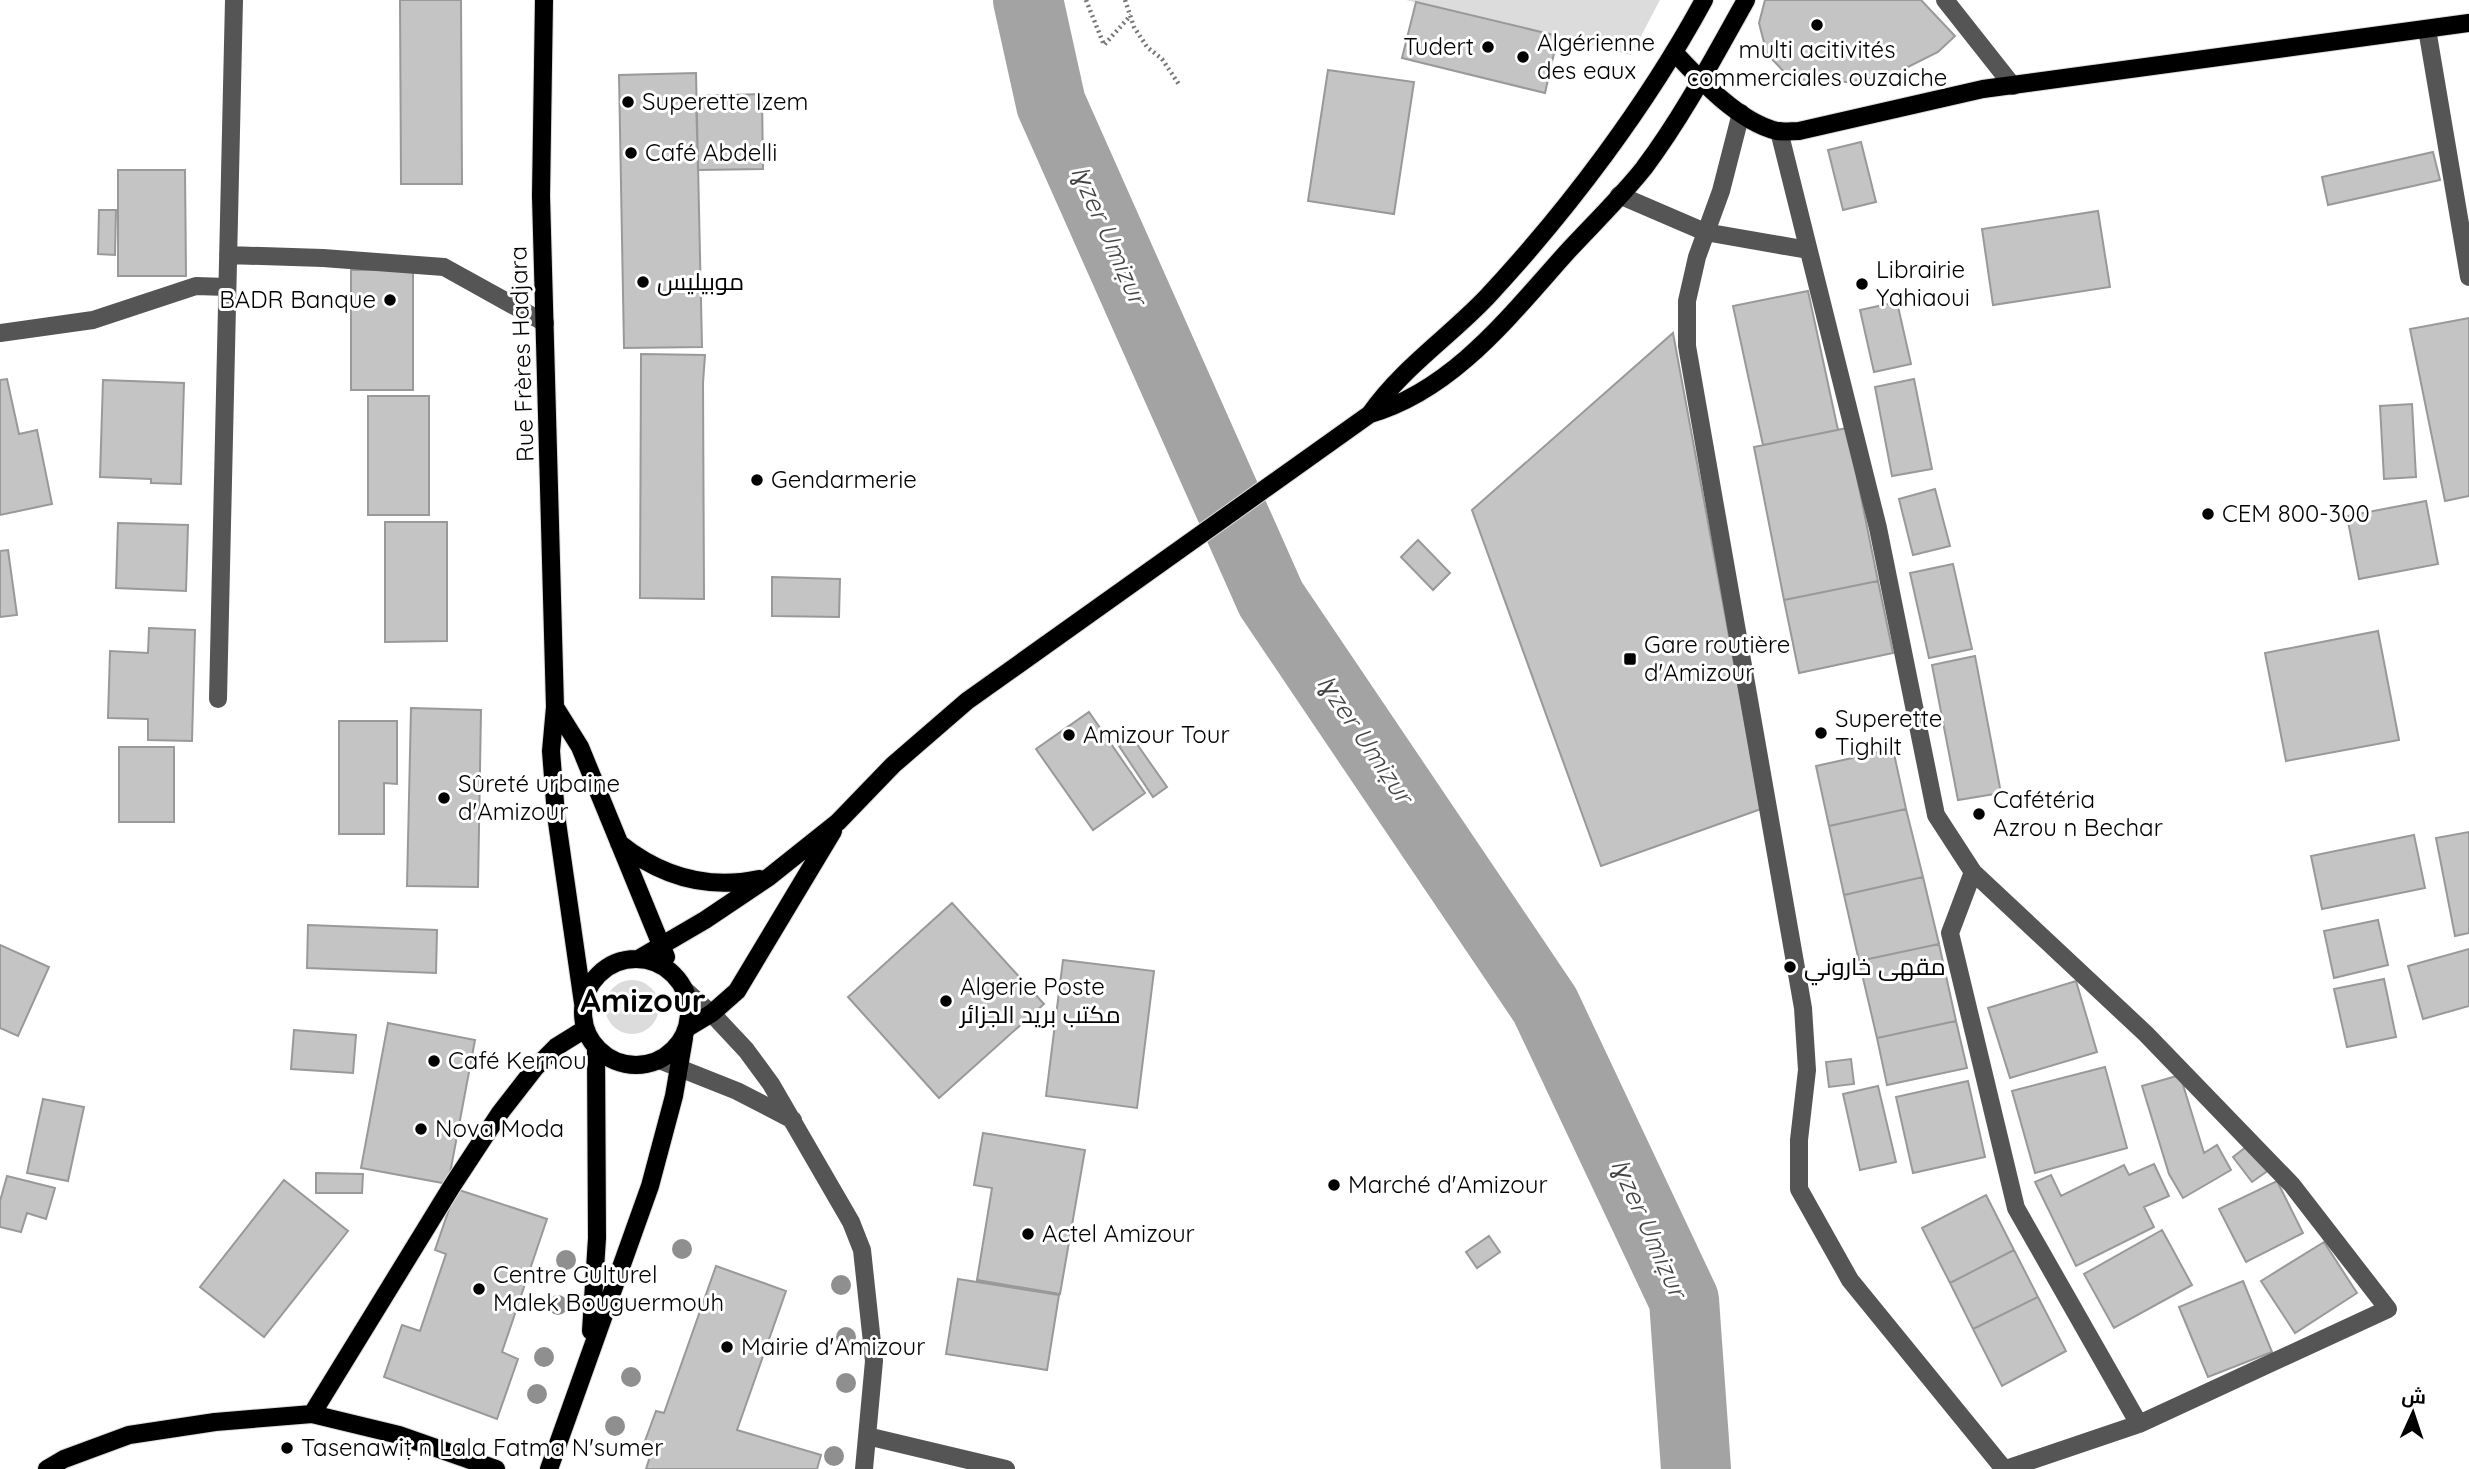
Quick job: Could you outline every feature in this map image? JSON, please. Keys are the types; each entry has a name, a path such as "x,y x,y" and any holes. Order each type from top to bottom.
{"main road":[{"name":"Rue Frères Hadjara","path":"544,0 541,196 555,707 551,751 556,815 583,1003"},
{"path":"838,822 737,991 686,1033 673,1051 659,1060 642,1065 626,1065 609,1059 596,1048 586,1029 583,1003 587,991 603,970 614,963 640,958 662,947 769,877 838,822 893,765 967,701 1370,414 1394,382 1458,326 1524,256 1652,86 1704,0"},
{"path":"1370,414 1405,400 1470,356 1642,170 1700,80 1746,0"},
{"path":"1674,52 1700,80 1741,113 1758,124 1779,131 1815,129 1983,89 2469,23"},
{"path":"549,1469 653,1175 679,1068 689,1003 686,991 670,971 580,747 555,707"},
{"path":"617,841 650,864 688,880 715,884 769,877"},
{"path":"640,958 670,971"},
{"path":"312,1414 500,1113 535,1068 556,1047 586,1029"},
{"path":"589,1360 597,1238 596,1048"},
{"path":"47,1469 64,1459 130,1435 215,1422 312,1414 399,1434 496,1469"}],"street":[{"path":"218,699 234,0"},
{"path":"1945,0 2013,86"},
{"path":"2427,29 2469,277"},
{"path":"1741,113 1721,191 1705,232 1687,301 1687,345 1802,1008 1807,1070 1799,1140 1799,1189 1850,1280 2005,1469 2139,1424 2388,1309 2292,1185 2146,1034 1973,872 1936,815 1878,527 1779,131"},
{"path":"1619,195 1705,232 1808,250"},
{"path":"228,255 323,258 444,267 545,323"},
{"path":"0,333 93,320 196,286 228,287"},
{"path":"1973,872 1950,933 2016,1208 2139,1424"},
{"path":"686,991 712,1013 746,1050 771,1084 851,1222 862,1250 874,1361 864,1469"},
{"path":"659,1060 737,1091 793,1120"},
{"path":"867,1436 1006,1469"}],"path":[{"path":"1086,0 1104,45 1130,15"},
{"path":"1125,0 1134,27 1147,47 1162,59 1180,86"}],"shaded area":[{"path":"1406,0 1660,0 1631,55"},
{"path":"632,980 651,988 659,1007 651,1026 632,1034 613,1026 605,1007 613,988"}],"building":[{"path":"400,0 461,0 462,184 401,184"},
{"path":"1765,0 1921,0 1955,36 1938,52 1894,74 1847,82 1791,79 1767,54 1759,23"},
{"path":"1416,2 1558,36 1545,93 1402,58"},
{"path":"1328,70 1414,82 1394,214 1308,201"},
{"path":"696,73 702,347 624,348 619,75"},
{"path":"762,94 763,169 698,170 696,96"},
{"path":"1861,142 1876,202 1843,210 1828,150"},
{"path":"2433,152 2440,180 2328,205 2322,177"},
{"path":"118,170 185,170 186,276 118,276"},
{"path":"99,210 116,210 115,255 98,254"},
{"path":"2098,211 2110,287 1993,305 1982,229"},
{"path":"351,270 413,270 413,390 351,390"},
{"path":"1808,291 1838,430 1763,445 1733,306"},
{"path":"1897,302 1911,364 1874,372 1860,310"},
{"path":"2469,318 2469,496 2445,501 2410,329"},
{"name":"Gare routière d'Amizour","path":"1673,333 1761,809 1601,866 1472,510"},
{"path":"641,354 705,355 704,599 640,598"},
{"path":"7,379 19,434 37,430 52,504 0,515 0,380"},
{"path":"1914,379 1932,469 1892,476 1875,387"},
{"path":"103,380 184,383 181,484 151,483 151,479 100,477"},
{"path":"368,396 429,396 429,515 368,515"},
{"path":"2412,404 2416,477 2384,479 2380,406"},
{"path":"1847,428 1878,581 1784,600 1754,447"},
{"path":"1935,489 1950,546 1913,555 1899,499"},
{"path":"2426,501 2438,564 2359,579 2347,516"},
{"path":"385,522 447,522 447,641 385,642"},
{"path":"118,523 188,525 186,591 116,588"},
{"path":"1418,540 1450,573 1433,590 1401,557"},
{"path":"8,550 17,615 0,617 0,551"},
{"path":"1953,564 1972,649 1929,658 1910,573"},
{"path":"772,577 840,579 839,617 772,616"},
{"path":"1878,581 1893,653 1799,673 1784,600"},
{"path":"149,628 195,630 192,741 148,740 148,719 108,718 110,651 148,653"},
{"path":"2378,631 2399,740 2286,761 2265,653"},
{"path":"1975,656 2001,793 1958,800 1932,665"},
{"name":"Sûreté urbaine d'Amizour","path":"411,708 481,710 478,887 407,886"},
{"path":"1089,712 1145,793 1093,830 1036,749"},
{"path":"339,721 397,721 397,784 384,783 384,834 339,834"},
{"path":"1132,737 1167,787 1153,797 1119,746"},
{"path":"119,747 174,747 174,822 119,822"},
{"path":"1893,749 1906,809 1829,826 1816,766"},
{"path":"1906,809 1923,877 1844,895 1829,826"},
{"path":"2469,832 2469,933 2455,936 2436,838"},
{"path":"2414,835 2425,888 2322,909 2311,856"},
{"path":"1923,877 1939,944 1859,961 1844,895"},
{"path":"952,903 1044,1004 939,1098 848,997"},
{"path":"2378,920 2388,965 2334,978 2324,931"},
{"path":"308,925 437,930 436,973 307,968"},
{"path":"1939,944 1956,1021 1877,1038 1859,961"},
{"path":"0,945 49,967 18,1036 0,1028"},
{"path":"2469,949 2469,1006 2423,1019 2408,966"},
{"path":"1063,960 1154,971 1137,1108 1046,1096"},
{"path":"2384,979 2396,1037 2347,1047 2334,989"},
{"path":"2076,981 2097,1052 2010,1078 1988,1008"},
{"path":"1956,1021 1967,1068 1887,1085 1877,1038"},
{"path":"388,1023 475,1040 448,1184 361,1168"},
{"path":"294,1030 356,1035 353,1073 291,1069"},
{"path":"1851,1059 1854,1084 1829,1087 1826,1062"},
{"path":"2105,1067 2127,1148 2035,1173 2012,1091"},
{"path":"2180,1075 2204,1153 2217,1145 2231,1170 2183,1198 2169,1174 2142,1086"},
{"path":"1968,1081 1985,1157 1913,1173 1896,1097"},
{"path":"1878,1086 1896,1162 1860,1170 1843,1094"},
{"path":"43,1099 84,1107 68,1181 27,1173"},
{"name":"Actel Amizour","path":"983,1133 1085,1150 1060,1294 977,1280 992,1188 974,1185"},
{"path":"2250,1144 2269,1170 2252,1182 2233,1157"},
{"path":"2154,1164 2169,1196 2144,1207 2154,1227 2076,1266 2035,1182 2051,1175 2061,1196 2124,1165 2129,1175"},
{"path":"316,1173 363,1174 362,1193 316,1193"},
{"path":"7,1176 55,1188 46,1219 27,1213 21,1232 0,1227 0,1201"},
{"path":"284,1180 348,1231 264,1337 200,1287"},
{"path":"2277,1181 2303,1233 2246,1262 2219,1209"},
{"name":"Centre Culturel Malek Bouguermouh","path":"456,1189 547,1219 502,1352 518,1359 497,1419 384,1377 402,1325 420,1331 446,1254 435,1250"},
{"path":"1986,1195 2014,1250 1950,1283 1922,1228"},
{"path":"2162,1230 2192,1285 2114,1328 2084,1274"},
{"path":"1489,1236 1500,1252 1477,1268 1466,1252"},
{"path":"2324,1242 2357,1293 2295,1333 2261,1281"},
{"path":"2014,1250 2038,1297 1973,1329 1950,1283"},
{"name":"Mairie d'Amizour","path":"716,1266 786,1291 737,1430 821,1455 817,1469 646,1469 654,1444 645,1441 656,1411 664,1413"},
{"path":"958,1279 1059,1295 1047,1370 946,1354"},
{"path":"2243,1281 2272,1352 2208,1377 2179,1307"},
{"path":"2038,1297 2066,1351 2002,1386 1973,1329"}],"waterway":[{"name":"Iɣzer Umiẓur","path":"1028,0 1051,104 1271,599 1545,1005 1684,1300 1696,1469"}],"place":[{"name":"multi acitivités commerciales ouzaiche","path":"1817,25"},
{"name":"Tudert","path":"1488,47"},
{"name":"Algérienne des eaux","path":"1523,57"},
{"name":"Superette Izem","path":"628,102"},
{"name":"Café Abdelli","path":"631,153"},
{"name":"موبيليس","path":"643,282"},
{"name":"Librairie Yahiaoui","path":"1862,284"},
{"name":"BADR Banque","path":"390,300"},
{"name":"Gendarmerie","path":"757,480"},
{"name":"CEM 800-300","path":"2208,514"},
{"name":"Gare routière d'Amizour","path":"1630,659"},
{"name":"Superette Tighilt","path":"1821,733"},
{"name":"Amizour Tour","path":"1069,735"},
{"name":"Sûreté urbaine d'Amizour","path":"444,798"},
{"name":"Cafétéria Azrou n Bechar","path":"1979,814"},
{"name":"مقهى خاروني","path":"1790,967"},
{"name":"Algerie Poste مكتب بريد الجزائر","path":"946,1001"},
{"name":"Café Kernou","path":"434,1061"},
{"name":"Nova Moda","path":"421,1129"},
{"name":"Marché d'Amizour","path":"1334,1185"},
{"name":"Actel Amizour","path":"1028,1234"},
{"name":"Centre Culturel Malek Bouguermouh","path":"479,1289"},
{"name":"Mairie d'Amizour","path":"727,1347"},
{"name":"Tasenawiṭ n Lala Fatma N'sumer","path":"287,1448"}],"district":[{"name":"Amizour","path":"643,1001"}]}
